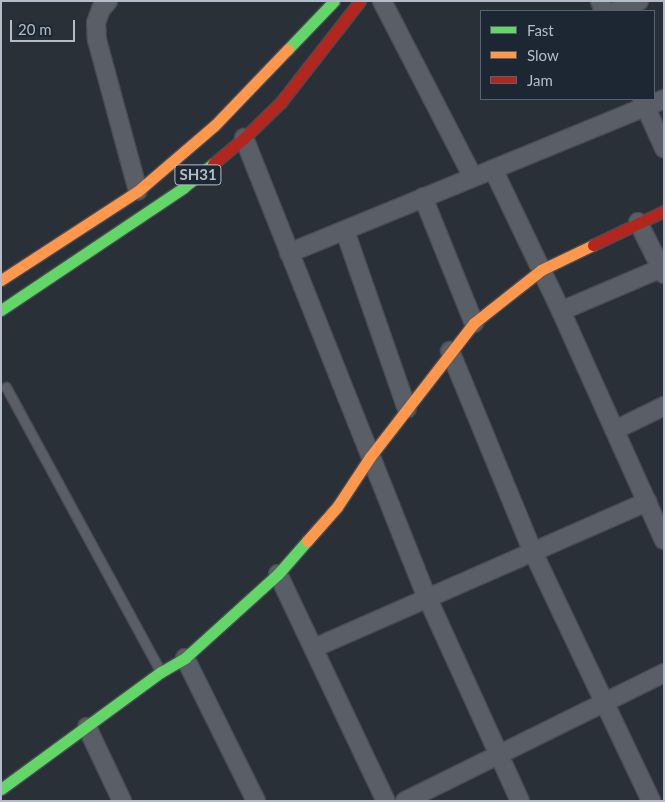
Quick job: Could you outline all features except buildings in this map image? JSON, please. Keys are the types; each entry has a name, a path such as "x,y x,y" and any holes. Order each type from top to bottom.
{"main road":[{"path":"1,280 138,191 221,119 334,1"},
{"name":"SH31","path":"1,310 184,188 244,138 281,102 305,74 360,1"},
{"path":"1,789 161,672 185,658 278,574 337,506 370,457 450,351 474,323 540,270 664,211"}],"street":[{"path":"108,1 101,8 96,22 97,40 138,191"},
{"path":"382,1 473,177"},
{"path":"618,10 639,1"},
{"path":"289,253 493,169 644,103 664,99"},
{"path":"644,103 664,148"},
{"path":"244,138 427,597 520,801"},
{"path":"493,169 561,311 664,540"},
{"path":"423,198 474,323"},
{"path":"561,311 663,270 638,222"},
{"path":"345,231 407,409"},
{"path":"450,351 533,552 606,702 651,801"},
{"path":"615,430 664,406"},
{"path":"314,648 647,502"},
{"path":"278,574 386,801"},
{"path":"185,658 256,801"},
{"path":"405,801 664,672"},
{"path":"87,727 122,801"}],"lane":[{"path":"6,387 161,672"}],"traffic: fast":[{"path":"288,49 334,1"},
{"path":"1,310 183,188 213,164"},
{"path":"1,789 161,672 185,658 278,574 307,541"}],"traffic: slow":[{"path":"1,280 138,191 215,125 288,49"},
{"path":"307,541 337,507 370,457 474,323 541,270 593,245"}],"traffic: jam":[{"path":"213,164 244,138 281,102 360,1"},
{"path":"593,245 664,211"}]}
